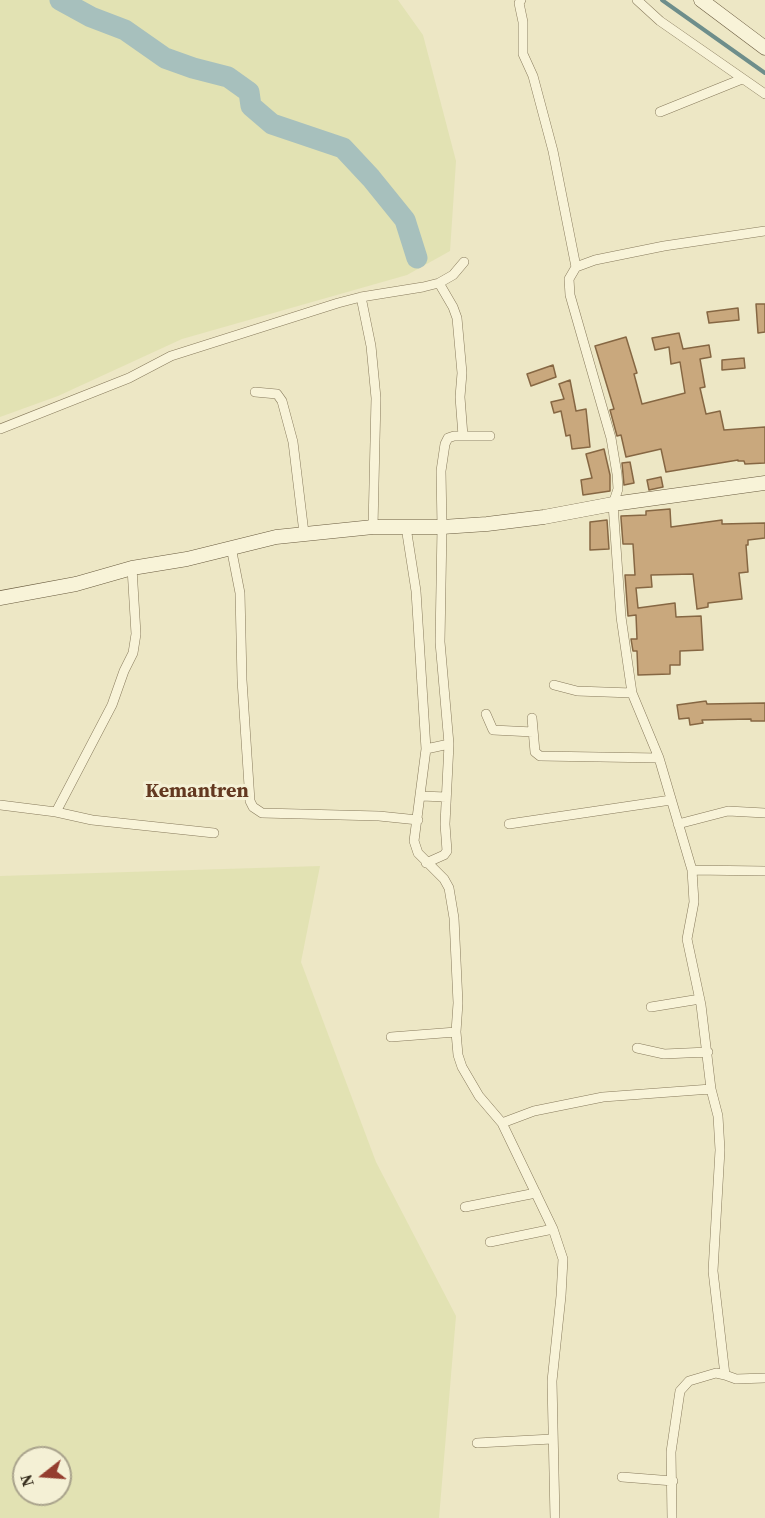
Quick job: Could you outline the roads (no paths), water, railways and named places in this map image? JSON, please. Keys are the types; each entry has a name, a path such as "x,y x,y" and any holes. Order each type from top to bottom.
{"street":[{"path":"521,0 519,3 523,22 523,54 533,76 553,151 576,267"},
{"path":"637,0 660,21 765,94"},
{"path":"701,0 765,48"},
{"path":"660,112 742,79"},
{"path":"725,1375 713,1281 720,1150 718,1116 711,1089 708,1052 687,939 694,902 692,870 659,758 632,693 621,617 613,504 618,489 611,438 570,295 569,279 576,267 595,260 664,246 765,231"},
{"path":"0,429 129,378 171,356 338,303 439,283 453,275 464,262"},
{"path":"439,283 458,318 463,436"},
{"path":"362,297 371,346 376,398 373,527"},
{"path":"255,392 277,394 282,401 293,442 304,533"},
{"path":"430,861 444,855 447,851 444,797 446,745 437,632 442,527 441,471 448,438 490,435"},
{"path":"0,598 76,584 132,568 187,559 231,547 304,533 373,527 442,527 544,517 613,504 765,483"},
{"path":"415,527 416,591 422,632 428,749 424,796 418,820 415,848 430,861 444,879 451,898 455,926 458,1003 456,1032 458,1055 462,1067 479,1096 504,1122 553,1229 563,1259 552,1381 555,1518"},
{"path":"231,547 240,593 242,680 252,807 262,813 378,816 418,820"},
{"path":"56,812 112,705 133,653 136,634 132,568"},
{"path":"554,685 577,692 632,693"},
{"path":"486,714 493,730 533,732"},
{"path":"532,718 535,752 540,756 659,758"},
{"path":"428,749 446,745"},
{"path":"424,796 444,797"},
{"path":"508,824 671,800"},
{"path":"0,805 56,812 92,820 214,832"},
{"path":"678,824 728,811 765,813"},
{"path":"692,870 765,871"},
{"path":"651,1007 699,999"},
{"path":"391,1037 456,1032"},
{"path":"637,1048 664,1054 708,1052"},
{"path":"504,1122 553,1107 603,1097 711,1089"},
{"path":"465,1208 536,1192"},
{"path":"490,1242 553,1229"},
{"path":"672,1518 672,1435 680,1391 689,1381 716,1373 736,1379 765,1378"},
{"path":"477,1443 552,1439"},
{"path":"622,1477 672,1481"}],"waterway":[{"path":"60,0 91,17 125,30 165,58 228,77 249,92 251,106 272,124 343,148 405,220 417,258"},
{"path":"662,0 765,73"}],"district":[{"name":"Kemantren","path":"197,792"}]}
